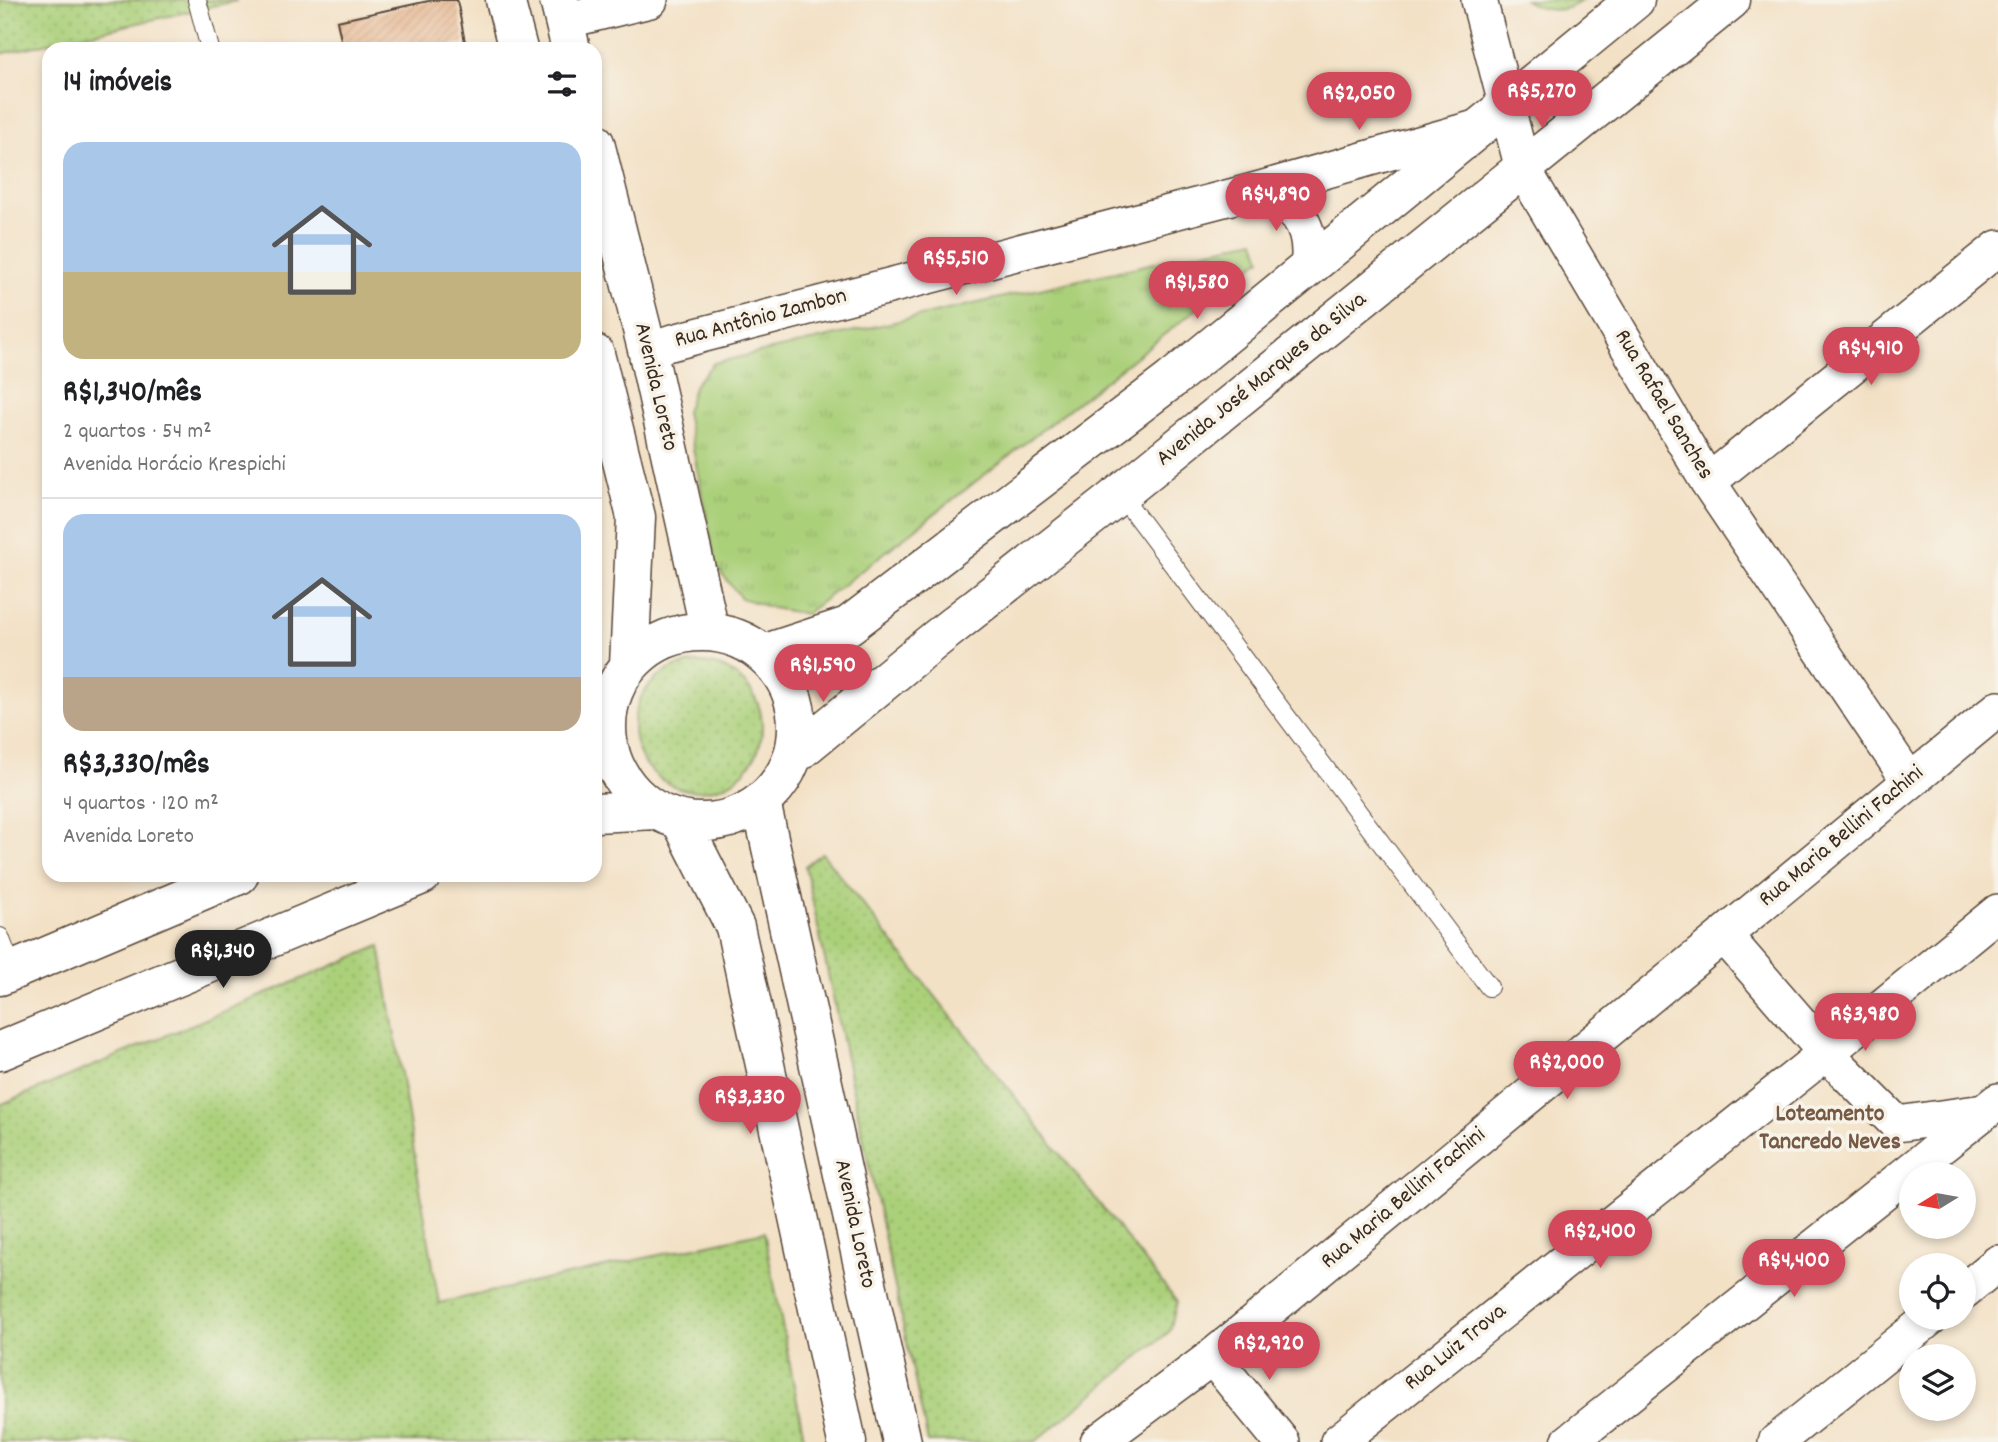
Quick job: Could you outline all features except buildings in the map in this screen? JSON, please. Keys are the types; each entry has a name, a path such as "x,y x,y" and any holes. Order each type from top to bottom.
{"street":[{"path":"505,0 516,42"},
{"path":"565,23 650,0"},
{"name":"Rua Rafael Sanches","path":"1479,0 1494,115 1523,169 1709,482 1909,780"},
{"path":"763,654 848,626 1171,380 1635,0"},
{"name":"Avenida José Marques da Silva","path":"792,757 1731,0"},
{"name":"Rua Antônio Zambon","path":"647,349 1250,192 1494,115"},
{"name":"Avenida Loreto","path":"602,171 647,349 710,632"},
{"path":"1250,192 1268,195 1285,203 1298,216 1307,232 1311,250 1308,268"},
{"path":"1709,482 1998,248"},
{"path":"602,382 636,517 607,716 608,745 617,771 633,794 668,816 735,927 848,1442"},
{"path":"602,813 668,816 710,823 737,816 761,802 780,782 792,757 797,729 793,702 782,675 763,654 738,639 710,632 681,634 653,645 613,687"},
{"name":"Rua Maria Bellini Fachini","path":"1098,1442 1212,1357 1998,709"},
{"name":"Avenida Loreto","path":"761,802 902,1442"},
{"path":"4,962 220,882"},
{"path":"0,1051 405,882"},
{"name":"Rua Luiz Trova","path":"1338,1442 1826,1053 1998,912"},
{"path":"1724,935 1826,1053 1897,1124 1994,1113"},
{"path":"1569,1442 1994,1113"},
{"path":"1976,1281 1998,1263"},
{"path":"1776,1442 1915,1330"},
{"path":"1212,1357 1282,1442"}],"lane":[{"path":"197,0 208,42"},
{"path":"1120,494 1489,987"}],"green space":[{"path":"0,0 236,0 53,42 42,42 42,45 0,54"},
{"path":"1525,0 1582,0 1569,8 1554,10"},
{"path":"1255,240 1261,259 806,614 772,608 741,598 716,566 686,412 695,384 714,363"},
{"path":"698,663 723,668 743,682 757,702 762,727 757,752 743,772 723,786 698,791 673,786 653,772 639,752 634,727 639,702 653,682 673,668"},
{"path":"822,853 1177,1302 1170,1331 1035,1442 928,1442 805,866"},
{"path":"380,946 439,1303 764,1232 805,1442 0,1442 0,1105"}],"district":[{"name":"Loteamento Tancredo Neves","path":"1830,1129"}]}
